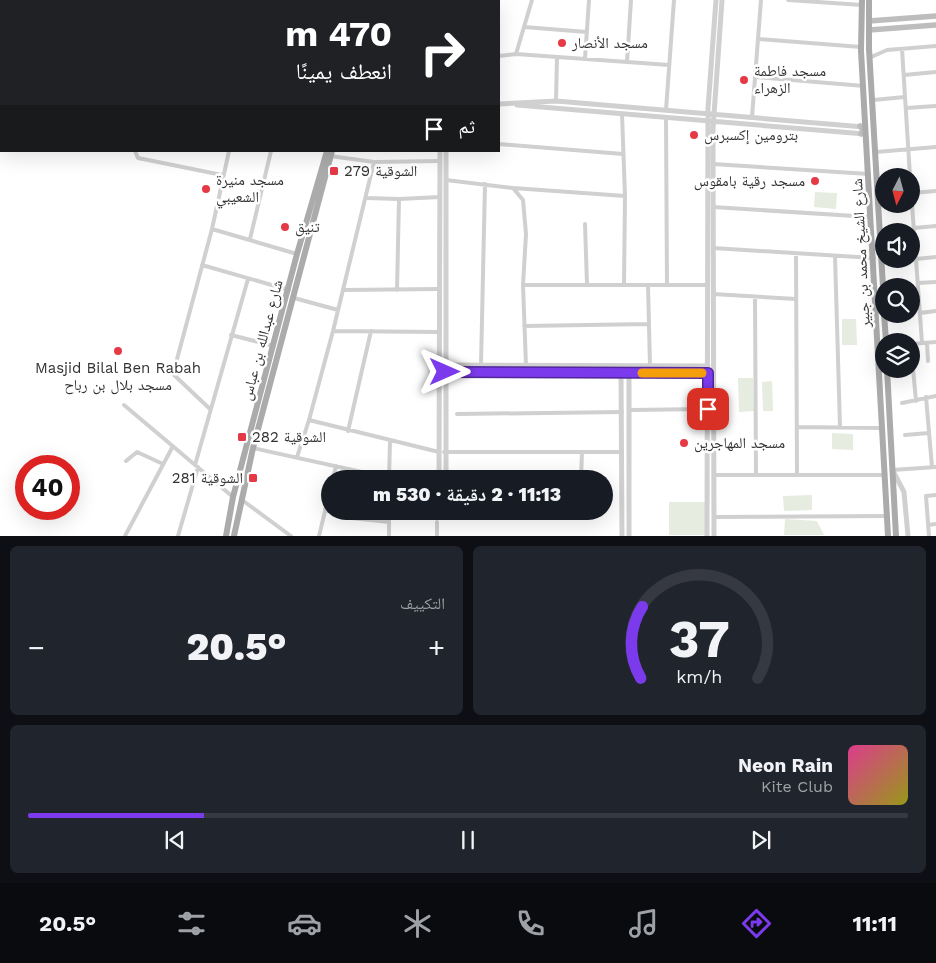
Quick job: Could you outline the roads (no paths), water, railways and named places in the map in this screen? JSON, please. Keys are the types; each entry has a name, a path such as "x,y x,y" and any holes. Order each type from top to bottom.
{"main road":[{"name":"شارع الشيخ محمد بن جبير","path":"869,0 869,58 883,278"},
{"name":"شارع الشيخ محمد بن جبير","path":"862,3 861,47 864,86 864,130 872,217 878,333"},
{"path":"869,21 936,16"},
{"path":"869,30 936,25"},
{"name":"شارع عبدالله بن عباس","path":"226,536 233,496 288,290 330,153"},
{"name":"شارع عبدالله بن عباس","path":"234,536 254,448 330,153"},
{"name":"شارع الشيخ محمد بن جبير","path":"880,378 888,536"},
{"path":"887,378 896,536"}],"street":[{"path":"516,54 532,0"},
{"path":"585,59 589,0"},
{"path":"627,62 631,0"},
{"path":"666,110 674,0"},
{"path":"707,536 708,285 711,114 716,0"},
{"path":"711,114 722,0"},
{"path":"752,117 761,0"},
{"path":"788,0 862,3"},
{"path":"880,20 878,24 882,29"},
{"path":"524,27 587,32"},
{"path":"758,39 861,47"},
{"path":"869,58 887,50 936,46"},
{"path":"902,49 909,168"},
{"path":"500,56 516,54 669,65"},
{"path":"556,101 557,57"},
{"path":"904,76 936,72"},
{"path":"755,77 864,86"},
{"path":"873,100 905,97"},
{"path":"500,104 556,101 752,117 864,130"},
{"path":"500,104 711,122 864,130"},
{"path":"906,108 936,106"},
{"path":"622,114 625,196 624,285"},
{"path":"666,118 667,285"},
{"path":"711,122 713,164 714,536"},
{"path":"500,144 623,154"},
{"path":"876,152 936,147"},
{"path":"135,152 138,158 222,175"},
{"path":"210,408 173,374 212,229 222,175 229,152"},
{"path":"250,239 271,152"},
{"path":"440,152 439,332 442,365"},
{"path":"440,470 446,152"},
{"path":"330,153 374,162 440,161"},
{"path":"297,457 333,331 367,198 374,162"},
{"path":"713,164 869,174"},
{"path":"446,180 513,188 625,196"},
{"path":"482,365 485,184"},
{"path":"513,188 523,200 526,234 523,285 526,366"},
{"path":"920,191 936,191"},
{"path":"367,198 440,197"},
{"path":"398,290 399,199"},
{"path":"713,207 872,217"},
{"path":"585,224 587,284"},
{"path":"920,227 936,226"},
{"path":"212,229 298,254"},
{"path":"713,248 874,258"},
{"path":"796,254 797,475"},
{"path":"835,256 840,427"},
{"path":"920,259 936,257"},
{"path":"202,265 288,290"},
{"path":"178,536 210,408 248,279"},
{"path":"920,283 936,282"},
{"path":"523,285 708,285"},
{"path":"648,285 650,366"},
{"path":"343,290 439,289"},
{"path":"713,294 796,299"},
{"path":"755,297 756,475"},
{"path":"294,298 338,310"},
{"path":"936,311 920,313 922,344 936,342"},
{"path":"524,326 649,324"},
{"path":"333,331 439,332"},
{"path":"348,431 371,331"},
{"path":"231,335 274,346"},
{"path":"927,343 928,361"},
{"path":"442,365 708,366"},
{"path":"442,372 708,373"},
{"path":"622,373 622,536"},
{"path":"629,373 629,536"},
{"path":"914,378 916,401"},
{"path":"902,403 936,396"},
{"path":"908,536 904,492 892,470 934,467 926,397"},
{"path":"124,404 233,496"},
{"path":"629,410 708,409"},
{"path":"457,414 622,412"},
{"path":"309,420 390,442 441,452 622,452"},
{"path":"797,426 882,428"},
{"path":"905,435 936,428"},
{"path":"389,470 390,442"},
{"path":"125,536 173,446"},
{"path":"254,448 354,470"},
{"path":"126,461 137,452 164,464"},
{"path":"441,452 444,470"},
{"path":"581,470 582,452"},
{"path":"335,470 336,466"},
{"path":"714,475 885,475"},
{"path":"929,536 926,496 936,495"},
{"path":"242,500 291,536"},
{"path":"714,517 887,516"},
{"path":"319,536 323,520"},
{"path":"370,520 389,522 389,536"},
{"path":"436,522 437,536"},
{"path":"928,525 936,524"}],"place":[{"name":"مسجد الأنصار","path":"562,43"},
{"name":"مسجد فاطمة الزهراء","path":"744,80"},
{"name":"بترومين إكسبرس","path":"694,135"},
{"name":"الشوقية 279","path":"334,171"},
{"name":"مسجد رقية بامقوس","path":"815,181"},
{"name":"مسجد منيرة الشعيبي","path":"206,189"},
{"name":"تنيق","path":"285,227"},
{"name":"Masjid Bilal Ben Rabah مسجد بلال بن رباح","path":"118,351"},
{"name":"الشوقية 282","path":"242,437"},
{"name":"مسجد المهاجرين","path":"684,443"},
{"name":"الشوقية 281","path":"253,478"}]}
